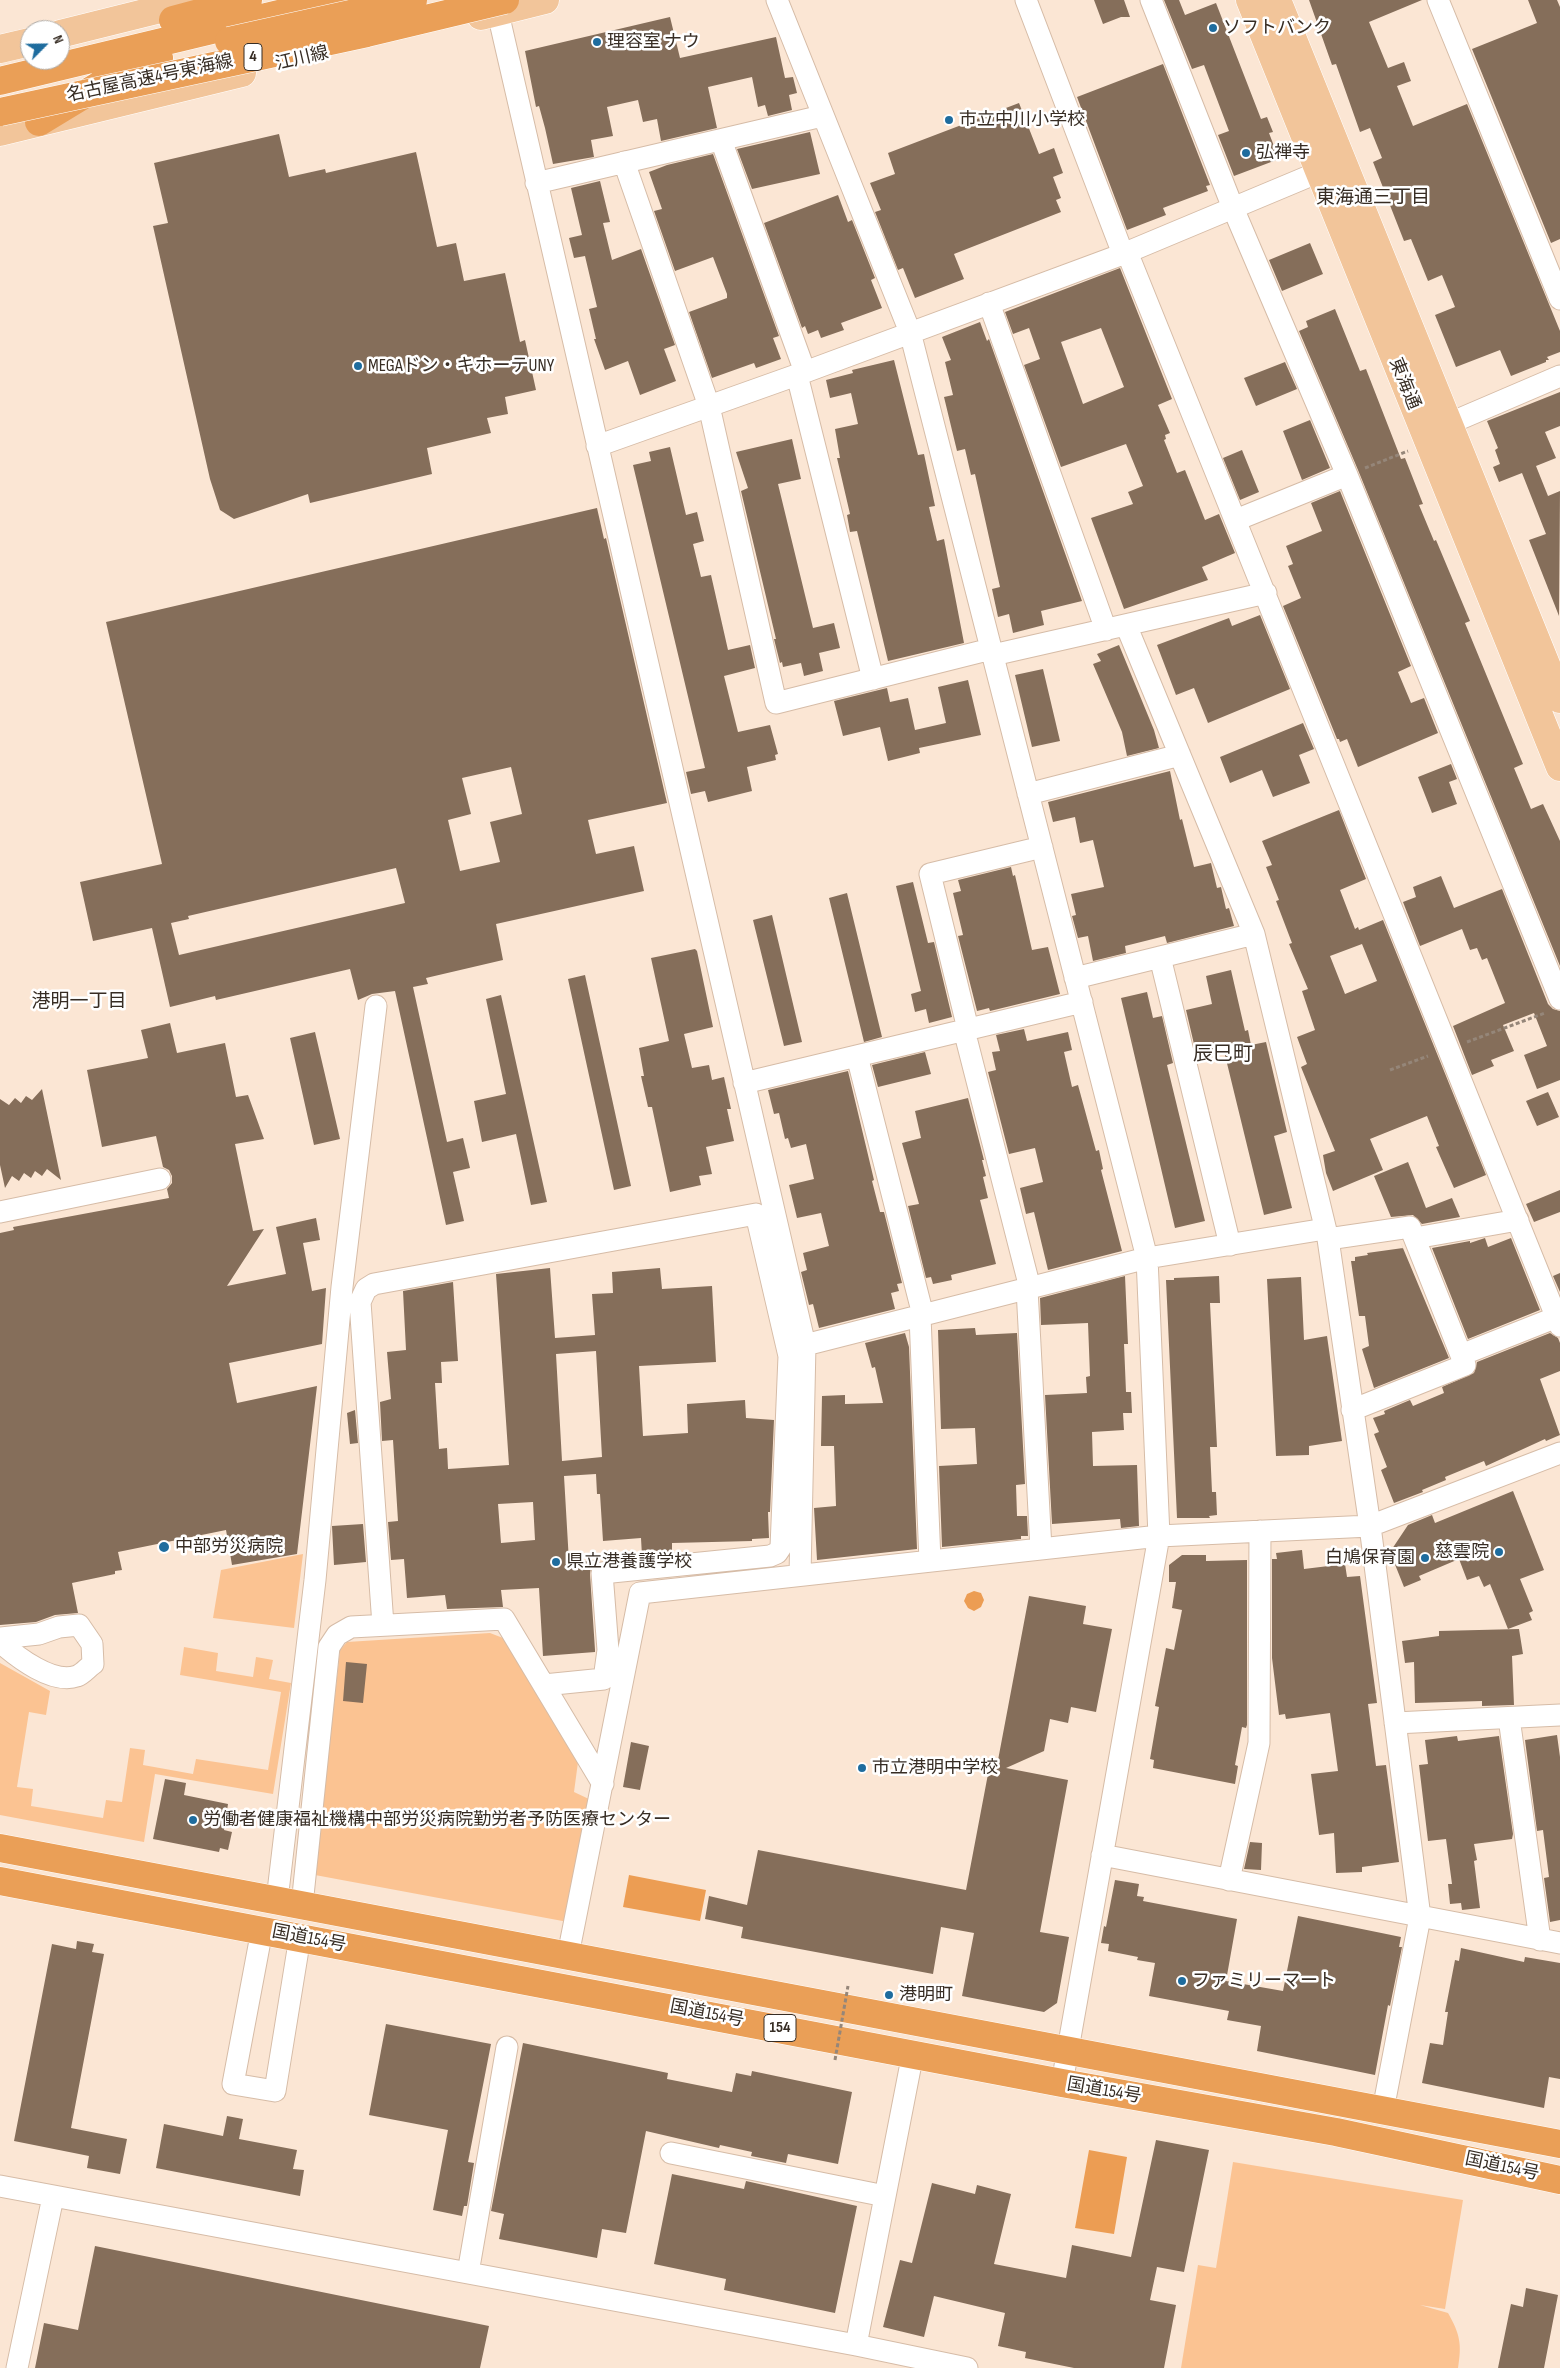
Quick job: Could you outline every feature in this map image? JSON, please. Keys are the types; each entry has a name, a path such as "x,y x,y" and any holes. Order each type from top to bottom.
{"highway":[{"path":"70,46 248,0"},
{"path":"39,122 123,71 227,33 337,0"},
{"path":"0,81 227,33 413,0"},
{"name":"名古屋高速4号東海線","path":"0,112 499,4"},
{"path":"0,65 20,60"},
{"name":"国道154号","path":"0,1848 1560,2144"},
{"name":"国道154号","path":"0,1881 913,2053 1062,2083 1336,2132 1560,2180"}],"main road":[{"path":"70,31 140,7 197,0"},
{"name":"江川線","path":"0,132 499,4 545,0"},
{"name":"東海通","path":"1250,0 1427,443 1560,767"},
{"name":"東海通","path":"1277,0 1560,699"},
{"path":"0,49 20,44"}],"street":[{"path":"776,0 910,332 1147,1258 1160,1536 1062,2083"},
{"path":"1026,0 1125,253 1266,593 1558,1322 1461,1355"},
{"path":"1151,0 1233,208 1347,475 1555,1005"},
{"path":"1438,0 1560,299"},
{"path":"499,4 536,183 805,1345 800,1575"},
{"path":"536,183 822,116"},
{"path":"721,140 801,373 874,678"},
{"path":"624,162 709,406 776,703 874,678 1266,593"},
{"path":"597,446 1125,253 1319,172"},
{"path":"988,303 1116,627 1180,755 1254,934 1326,1234 1370,1526 1420,1917 1383,2110"},
{"path":"1427,443 1448,424 1560,376"},
{"path":"1236,520 1347,475"},
{"path":"1028,794 1180,755"},
{"path":"1041,1548 1028,1288 930,874 1042,847"},
{"path":"1075,978 1254,934"},
{"path":"1160,957 1230,1245"},
{"path":"744,1083 1082,1002"},
{"path":"289,1902 315,1580 342,1287 376,1006"},
{"path":"857,1056 921,1316 930,1561"},
{"path":"0,1212 160,1179"},
{"path":"383,1625 360,1302 366,1289 374,1284 756,1214 789,1356 781,1547 777,1553 770,1556 602,1573 608,1650 604,1679 544,1685"},
{"path":"1415,1238 1518,1220"},
{"path":"805,1345 1147,1258 1230,1245 1410,1226 1465,1366 1352,1410"},
{"path":"568,1955 640,1593 1160,1536 1370,1526 1560,1453"},
{"path":"1229,1880 1260,1743 1260,1531"},
{"path":"289,1902 329,1647 337,1635 351,1627 504,1619 602,1784"},
{"path":"0,1638 40,1634 59,1627 79,1625 92,1644 93,1664 78,1676 62,1678 24,1662 0,1642"},
{"path":"1395,1723 1560,1715"},
{"path":"1102,1855 1550,1942 1509,1718"},
{"path":"262,1930 234,2084 275,2091 300,1937"},
{"path":"468,2273 506,2047"},
{"path":"856,2345 913,2053"},
{"path":"671,2153 885,2196"},
{"path":"0,2186 856,2345 967,2368"},
{"path":"17,2368 53,2196"}],"path":[{"path":"1347,475 1427,443"},
{"path":"1390,1070 1449,1049 1555,1005"},
{"path":"835,2060 848,1986"}],"shaded area":[{"path":"303,1554 294,1628 213,1618 221,1570"},
{"path":"974,1591 981,1593 984,1600 981,1607 974,1611 968,1608 964,1601 967,1594"},
{"path":"490,1633 503,1638 578,1762 574,1792 591,1800 568,1922 315,1875 340,1650 347,1642"},
{"path":"184,1647 218,1653 216,1671 253,1677 256,1657 273,1660 269,1679 291,1683 273,1794 155,1774 144,1842 0,1815 0,1663 50,1691 46,1715 29,1712 17,1787 33,1789 31,1806 103,1818 106,1800 122,1802 130,1748 145,1750 143,1765 193,1774 196,1759 268,1770 281,1692 180,1675"},
{"path":"629,1875 706,1890 700,1921 623,1907"},
{"path":"1089,2150 1127,2157 1114,2234 1075,2228"},
{"path":"1233,2162 1463,2200 1445,2309 1420,2305 1448,2313 1459,2339 1458,2368 1181,2368 1198,2265 1216,2268"}],"building":[{"path":"1094,0 1124,0 1130,17 1121,17 1103,24"},
{"path":"1164,0 1179,0 1185,15 1216,3 1261,119 1267,117 1273,132 1269,133 1279,159 1234,176 1218,135 1229,131 1204,65 1192,69"},
{"path":"1309,0 1422,0 1369,22 1388,68 1404,62 1411,81 1397,86 1413,126 1467,104 1560,331 1560,352 1547,357 1549,360 1546,360 1546,362 1511,376 1500,350 1456,367 1435,315 1455,307 1442,275 1428,281 1411,239 1404,241 1373,162 1382,158 1370,128 1360,132 1336,64 1332,65"},
{"path":"1528,0 1557,0 1560,7 1560,239 1551,243 1472,49 1537,23"},
{"path":"670,17 680,58 776,37 785,78 793,77 797,93 789,95 792,110 768,116 765,105 758,107 752,77 708,87 717,128 661,141 657,119 643,122 638,100 607,107 613,136 591,140 594,157 553,164 539,106 536,107 525,51"},
{"path":"1163,64 1210,185 1206,186 1208,191 1163,208 1166,215 1127,230 1077,97"},
{"path":"1019,103 1039,154 1054,148 1063,173 1053,177 1061,198 1056,200 1061,212 954,254 964,279 915,298 903,268 898,270 875,212 881,210 870,183 895,174 888,153"},
{"path":"810,132 820,174 752,189 737,149"},
{"name":"MEGAドン・キホーテUNY","path":"279,134 289,177 325,169 326,173 416,152 437,247 456,243 464,281 505,273 520,342 525,340 536,390 505,397 508,414 487,418 491,433 427,448 432,474 310,503 308,494 234,519 220,510 210,479 153,226 168,223 154,163"},
{"path":"713,154 779,336 773,338 781,359 756,368 754,363 712,378 689,312 727,298 727,294 713,257 675,271 654,211 662,209 649,172 667,165"},
{"path":"600,181 610,222 603,223 612,260 641,249 675,345 664,349 676,381 640,395 628,361 605,370 594,339 596,339 589,309 597,307 585,256 574,258 569,238 582,235 571,188"},
{"path":"838,195 848,222 852,220 875,278 871,280 882,308 841,323 844,330 821,338 818,330 808,334 805,326 802,328 764,223"},
{"path":"1310,243 1323,274 1282,291 1269,260"},
{"path":"1120,268 1172,399 1158,405 1170,433 1165,435 1166,439 1164,440 1177,473 1185,470 1205,520 1219,514 1235,553 1202,567 1208,580 1124,609 1091,518 1133,504 1128,492 1143,486 1126,444 1061,467 1024,365 1040,359 1029,328 1013,334 1005,312","holes":["1101,328 1124,387 1083,404 1061,342"]},
{"path":"1335,309 1360,371 1366,369 1401,459 1405,458 1423,504 1419,505 1470,621 1465,623 1523,764 1514,768 1531,809 1543,804 1560,841 1560,966 1358,470 1299,331 1308,327 1306,321"},
{"path":"980,322 987,341 989,339 1082,601 1041,611 1044,625 1013,633 1009,614 998,617 992,589 1000,587 975,474 971,475 965,449 957,451 944,397 953,395 945,362 951,360 942,337"},
{"path":"894,360 918,455 924,454 935,506 929,507 937,541 944,539 964,643 888,661 857,531 850,532 847,515 850,514 837,458 840,458 835,429 858,424 851,393 830,398 826,380 853,373 852,370"},
{"path":"1285,362 1297,389 1256,406 1244,378"},
{"path":"1560,392 1560,426 1545,432 1556,458 1536,466 1548,496 1560,491 1559,616 1529,540 1546,534 1522,473 1499,482 1493,467 1500,464 1495,450 1498,448 1487,421"},
{"path":"1310,420 1330,468 1302,480 1283,431"},
{"path":"792,439 801,479 778,484 813,628 834,623 840,648 819,653 823,671 804,676 801,663 783,667 782,662 780,663 741,491 748,488 736,452"},
{"path":"670,447 686,515 697,512 704,541 693,544 701,577 711,575 728,650 750,645 755,668 724,676 738,732 770,725 778,754 775,755 776,760 747,767 752,791 708,802 705,791 691,794 686,772 705,768 633,465 651,461 649,452"},
{"path":"1242,450 1259,492 1240,500 1223,458"},
{"path":"1340,491 1411,666 1398,672 1411,703 1424,698 1438,733 1358,767 1347,739 1340,742 1337,739 1283,606 1301,598 1288,566 1293,564 1286,546 1322,531 1311,503"},
{"path":"597,508 604,539 606,538 667,803 588,820 596,854 634,846 644,891 496,924 503,960 426,978 428,984 413,987 447,1142 463,1138 470,1168 453,1172 464,1221 446,1225 395,991 372,994 358,1000 350,969 216,1000 215,996 170,1007 152,928 93,941 80,882 162,864 106,622","holes":["511,767 522,814 490,822 500,862 460,871 448,820 471,814 462,778","396,868 405,903 179,955 171,923 189,919 188,916"]},
{"path":"1260,615 1290,689 1208,723 1194,688 1176,695 1157,645 1229,618 1232,626"},
{"path":"1119,645 1154,730 1159,748 1127,756 1122,732 1093,664 1101,661 1097,654"},
{"path":"1043,669 1060,741 1032,747 1015,675"},
{"path":"968,680 981,735 919,748 920,753 888,761 880,727 843,736 834,701 887,688 890,702 908,698 915,730 946,723 938,687"},
{"path":"1303,723 1314,749 1299,755 1310,783 1273,797 1262,770 1230,783 1220,757"},
{"path":"1451,764 1457,779 1449,782 1457,804 1432,813 1418,777"},
{"path":"1170,771 1180,820 1182,819 1194,867 1211,863 1217,888 1221,887 1226,909 1229,908 1234,926 1167,943 1165,936 1125,946 1126,953 1093,961 1088,936 1078,938 1072,916 1076,915 1071,894 1104,887 1093,840 1080,843 1075,817 1053,822 1048,802"},
{"path":"1339,810 1366,879 1340,890 1355,929 1358,927 1359,930 1383,920 1486,1175 1454,1188 1436,1147 1439,1146 1427,1116 1370,1139 1383,1170 1333,1191 1326,1173 1323,1155 1335,1151 1301,1067 1307,1064 1297,1037 1315,1030 1302,991 1308,989 1289,944 1292,943 1276,901 1279,900 1266,867 1272,865 1262,841","holes":["1362,944 1377,981 1345,994 1330,956"]},
{"path":"1011,867 1013,876 1015,875 1032,950 1048,947 1060,994 990,1011 989,1008 977,1011 958,936 963,935 953,893 961,891 958,880"},
{"path":"1441,876 1454,908 1502,889 1548,1004 1553,1009 1560,1011 1560,1080 1537,1089 1524,1055 1547,1046 1534,1013 1503,1025 1514,1051 1491,1060 1494,1066 1472,1075 1453,1026 1505,1003 1487,958 1482,960 1477,948 1470,950 1462,929 1420,946 1403,902 1416,897 1413,887"},
{"path":"913,882 928,943 934,942 952,1017 929,1023 926,1009 915,1012 911,994 921,991 896,886"},
{"path":"847,893 882,1037 864,1042 829,898"},
{"path":"772,915 802,1042 784,1046 753,920"},
{"path":"695,949 713,1027 684,1034 692,1068 709,1065 712,1080 724,1077 731,1109 727,1109 734,1141 706,1147 712,1174 699,1176 701,1185 670,1192 652,1107 648,1107 641,1076 644,1076 639,1048 669,1041 651,958"},
{"path":"1231,970 1245,1031 1248,1030 1251,1045 1266,1042 1287,1132 1274,1136 1292,1208 1264,1215 1224,1051 1197,1057 1186,1010 1212,1004 1206,976"},
{"path":"585,975 631,1186 614,1190 568,979"},
{"path":"1147,992 1153,1018 1162,1016 1173,1063 1167,1065 1205,1221 1175,1228 1121,998"},
{"path":"501,995 547,1202 531,1205 516,1134 482,1142 474,1101 506,1094 486,999"},
{"path":"170,1023 177,1053 225,1043 236,1097 248,1095 264,1139 235,1144 253,1231 264,1229 227,1286 286,1274 276,1227 316,1218 320,1240 303,1243 312,1291 326,1288 322,1344 229,1363 237,1403 317,1386 297,1554 232,1565 226,1530 118,1552 122,1570 115,1571 115,1574 72,1583 78,1613 55,1615 36,1622 0,1625 0,1233 14,1230 13,1227 169,1198 167,1189 172,1183 172,1176 169,1170 163,1167 156,1136 102,1147 87,1070 148,1058 141,1030"},
{"path":"1024,1029 1027,1041 1068,1032 1072,1050 1064,1052 1072,1087 1078,1085 1096,1151 1099,1150 1103,1169 1101,1170 1122,1251 1048,1270 1034,1212 1026,1214 1020,1188 1043,1182 1035,1148 1009,1154 988,1072 996,1070 992,1052 1000,1051 996,1035"},
{"path":"315,1032 340,1139 314,1145 290,1038"},
{"path":"925,1052 931,1074 878,1087 872,1065"},
{"path":"848,1071 874,1180 872,1181 880,1212 884,1212 902,1283 897,1284 899,1291 891,1293 895,1309 819,1328 813,1304 809,1305 801,1272 807,1270 803,1253 829,1246 821,1213 797,1218 789,1185 814,1179 806,1144 791,1148 788,1138 785,1139 779,1113 774,1114 768,1090"},
{"path":"42,1089 61,1180 47,1169 42,1176 35,1171 31,1178 24,1173 19,1181 12,1176 5,1188 0,1165 0,1099 9,1105 15,1098 21,1103 26,1096 32,1100"},
{"path":"1548,1092 1559,1117 1537,1126 1526,1101"},
{"path":"968,1098 984,1160 982,1160 986,1176 983,1177 988,1198 980,1200 996,1264 951,1275 952,1280 933,1284 931,1277 926,1278 908,1206 919,1204 902,1143 921,1138 915,1111"},
{"path":"1408,1162 1426,1208 1452,1198 1460,1217 1422,1224 1413,1215 1391,1217 1374,1176"},
{"path":"1560,1190 1560,1212 1534,1222 1526,1204"},
{"path":"1485,1238 1488,1247 1511,1238 1540,1310 1468,1339 1432,1248 1470,1241 1470,1243"},
{"path":"1403,1248 1449,1358 1374,1388 1362,1349 1369,1346 1365,1316 1359,1316 1351,1261 1355,1261 1355,1257 1368,1255 1367,1253"},
{"path":"550,1268 555,1338 595,1335 592,1294 613,1293 612,1272 660,1268 662,1289 712,1286 716,1362 639,1366 643,1436 688,1433 687,1404 745,1400 746,1418 774,1420 770,1512 768,1512 769,1538 752,1539 752,1541 672,1543 672,1553 642,1556 641,1538 603,1541 600,1494 597,1494 596,1474 564,1476 569,1562 599,1560 591,1567 590,1574 595,1652 543,1656 539,1588 501,1590 503,1607 447,1609 445,1595 407,1598 404,1559 391,1560 388,1522 398,1521 393,1440 382,1441 380,1402 391,1399 387,1352 406,1350 403,1291 453,1282 458,1361 441,1362 442,1383 435,1383 439,1449 447,1448 448,1469 509,1465 496,1274","holes":["596,1351 602,1457 562,1461 556,1354","533,1502 535,1540 501,1543 498,1504"]},
{"path":"1560,1273 1560,1292 1553,1276"},
{"path":"1125,1276 1128,1344 1124,1344 1126,1392 1131,1392 1132,1413 1123,1413 1124,1430 1092,1432 1093,1466 1137,1465 1139,1526 1121,1528 1120,1519 1052,1524 1045,1395 1087,1393 1086,1377 1090,1376 1088,1323 1041,1325 1040,1298"},
{"path":"1219,1276 1220,1303 1210,1303 1217,1447 1210,1447 1212,1492 1216,1492 1217,1515 1209,1516 1210,1518 1177,1518 1166,1280"},
{"path":"1301,1277 1304,1340 1327,1336 1342,1441 1309,1446 1309,1455 1276,1456 1267,1279"},
{"path":"975,1328 976,1335 1017,1333 1025,1484 1016,1485 1017,1516 1027,1516 1028,1536 1021,1536 1021,1539 942,1547 939,1466 977,1464 975,1428 941,1429 938,1330"},
{"path":"905,1333 909,1347 917,1549 817,1560 814,1508 836,1506 834,1446 821,1446 822,1396 845,1395 845,1404 883,1403 875,1367 872,1368 865,1343"},
{"path":"1550,1333 1558,1338 1560,1343 1560,1371 1540,1379 1560,1435 1546,1441 1545,1439 1486,1466 1484,1461 1445,1477 1446,1480 1422,1490 1423,1492 1394,1503 1381,1470 1387,1467 1374,1434 1379,1432 1373,1418 1385,1414 1384,1411 1410,1400 1413,1406 1444,1393 1442,1387 1474,1373 1477,1362"},
{"path":"355,1410 358,1443 350,1444 347,1413"},
{"path":"1513,1491 1544,1570 1520,1579 1533,1611 1529,1613 1532,1620 1508,1629 1490,1584 1484,1587 1479,1576 1467,1580 1459,1559 1419,1576 1421,1580 1404,1587 1390,1552 1408,1525 1432,1515 1435,1523"},
{"path":"363,1524 366,1562 334,1565 332,1526"},
{"path":"1302,1550 1304,1569 1345,1564 1347,1577 1360,1576 1377,1703 1368,1704 1376,1766 1386,1765 1399,1862 1362,1867 1362,1872 1336,1873 1334,1833 1319,1835 1311,1774 1338,1771 1330,1713 1286,1719 1285,1714 1279,1715 1272,1658 1272,1559 1277,1559 1276,1553"},
{"path":"1182,1555 1206,1555 1206,1561 1247,1560 1247,1725 1246,1728 1242,1727 1235,1765 1238,1766 1235,1784 1153,1768 1154,1760 1150,1759 1159,1707 1155,1706 1166,1648 1174,1650 1182,1610 1172,1608 1176,1582 1169,1582 1169,1565"},
{"path":"1029,1596 1086,1606 1083,1624 1112,1629 1096,1712 1071,1707 1068,1723 1050,1719 1044,1751 1006,1768 1068,1780 1040,1932 1069,1937 1057,2003 1044,2012 962,1996 974,1933 941,1927 933,1974 741,1938 743,1927 705,1919 709,1896 747,1905 758,1850 966,1890 988,1774 995,1776"},
{"path":"1519,1629 1523,1654 1512,1656 1514,1705 1482,1706 1482,1701 1415,1703 1414,1662 1405,1663 1402,1641 1439,1636 1439,1631"},
{"path":"346,1662 367,1664 363,1703 343,1701"},
{"path":"1557,1735 1560,1757 1560,1920 1550,1922 1544,1878 1549,1877 1543,1830 1537,1831 1525,1740"},
{"path":"1457,1736 1458,1741 1499,1736 1513,1834 1512,1839 1474,1844 1477,1860 1474,1861 1480,1908 1462,1910 1461,1903 1450,1904 1448,1884 1452,1884 1446,1839 1428,1841 1419,1765 1428,1764 1425,1740"},
{"path":"631,1742 649,1746 640,1790 623,1787"},
{"path":"165,1779 186,1783 184,1795 228,1804 224,1830 232,1832 228,1850 220,1848 219,1852 153,1839"},
{"path":"1250,1842 1262,1843 1261,1870 1244,1869"},
{"path":"1115,1880 1139,1884 1137,1896 1144,1897 1143,1901 1237,1919 1226,1981 1283,1991 1298,1916 1401,1937 1399,1947 1402,1947 1390,2006 1388,2005 1375,2075 1257,2051 1261,2026 1227,2020 1229,2011 1149,1996 1155,1963 1137,1960 1138,1957 1108,1951 1109,1944 1101,1943"},
{"path":"77,1941 94,1944 92,1952 104,1954 71,2128 127,2139 120,2174 87,2168 89,2156 14,2141 52,1944 76,1949"},
{"path":"1461,1948 1524,1962 1525,1957 1560,1963 1560,2079 1549,2077 1544,2108 1422,2083 1430,2043 1443,2045 1448,2012 1445,2012 1455,1960 1459,1961"},
{"path":"386,2024 491,2044 468,2162 474,2163 467,2206 464,2206 462,2216 433,2210 448,2130 369,2115"},
{"path":"523,2043 668,2073 667,2079 732,2092 736,2073 751,2076 752,2071 852,2092 838,2164 788,2154 786,2163 751,2156 752,2152 720,2145 719,2148 646,2131 626,2233 602,2229 597,2258 499,2239 504,2214 491,2211"},
{"path":"227,2116 243,2119 239,2139 297,2150 293,2169 304,2170 300,2196 156,2168 164,2124 223,2136"},
{"path":"1156,2140 1209,2150 1184,2272 1157,2267 1150,2300 1176,2305 1164,2368 1074,2368 1025,2358 1026,2352 998,2346 1005,2313 934,2296 924,2337 883,2327 900,2260 912,2263 932,2183 975,2194 977,2185 1011,2194 994,2264 1066,2278 1072,2245 1131,2257"},
{"path":"672,2174 744,2189 746,2181 857,2206 835,2313 724,2290 726,2279 654,2264"},
{"path":"95,2246 489,2326 480,2368 35,2368 44,2323 78,2330"},
{"path":"1526,2288 1558,2295 1544,2368 1498,2368 1511,2304 1523,2307"}],"place":[{"name":"ソフトバンク","path":"1213,28"},
{"name":"理容室 ナウ","path":"597,42"},
{"name":"市立中川小学校","path":"949,120"},
{"name":"弘禅寺","path":"1246,153"},
{"name":"MEGAドン・キホーテUNY","path":"358,366"},
{"name":"中部労災病院","path":"164,1547"},
{"name":"慈雲院","path":"1499,1552"},
{"name":"白鳩保育園","path":"1425,1558"},
{"name":"県立港養護学校","path":"556,1562"},
{"name":"市立港明中学校","path":"862,1768"},
{"name":"労働者健康福祉機構中部労災病院勤労者予防医療センター","path":"193,1820"},
{"name":"ファミリーマート","path":"1182,1981"},
{"name":"港明町","path":"889,1995"}],"district":[{"name":"東海通三丁目","path":"1373,198"},
{"name":"港明一丁目","path":"79,1002"},
{"name":"辰巳町","path":"1223,1055"}]}
